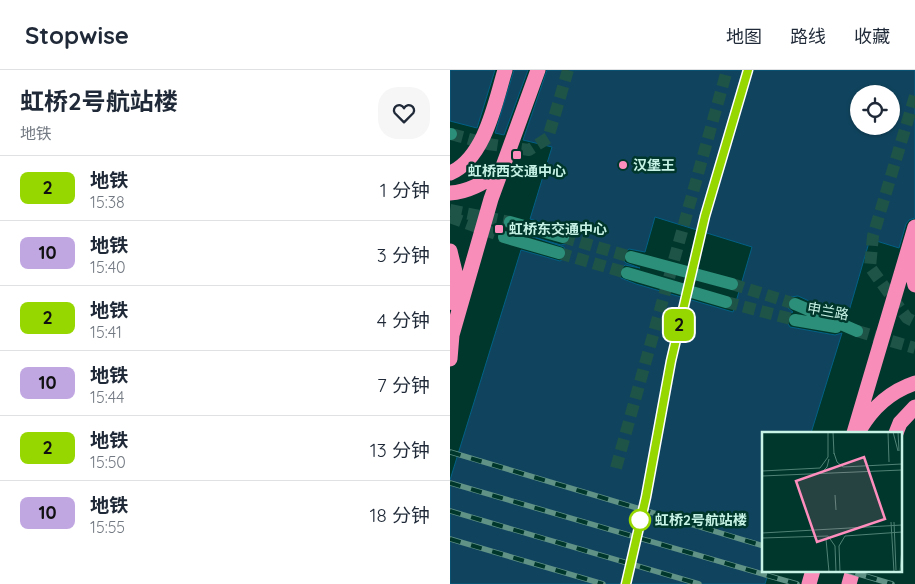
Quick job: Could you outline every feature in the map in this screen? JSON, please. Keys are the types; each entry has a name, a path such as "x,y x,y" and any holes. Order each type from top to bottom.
{"highway":[{"path":"450,173 467,160 478,147 486,129 504,70"},
{"path":"452,336 500,172 538,70"},
{"path":"450,193 459,193 474,187 500,172"},
{"path":"915,228 912,254 912,272 915,284"},
{"path":"856,432 915,228"},
{"path":"450,251 456,288 450,358"},
{"path":"857,432 877,405 892,394 915,383"},
{"path":"896,432 900,423 915,407"}],"street":[{"path":"510,222 563,237"},
{"path":"504,237 559,253"},
{"path":"631,257 732,284"},
{"path":"626,273 726,302"},
{"name":"申兰路","path":"795,304 857,331 795,320"}],"building":[{"path":"450,70 495,70 477,128 450,121"},
{"path":"514,70 528,70 504,135 495,133"},
{"path":"547,70 915,70 915,218 909,220 906,224 899,248 870,239 847,318 798,296 791,297 787,301 788,308 793,312 787,318 790,327 835,335 842,333 811,432 762,432 762,572 768,572 765,584 450,584 450,480 521,250 560,261 567,255 564,247 530,236 561,245 568,243 571,239 571,235 566,229 530,219 552,147 523,140","holes":["655,217 752,247 733,312 621,278 619,271 625,265 640,268 626,263 623,260 623,254 629,249 645,252"]}],"tunnel":[{"path":"451,134 488,144 529,150 548,138 568,70"},
{"path":"616,468 727,70"},
{"path":"915,96 873,236 870,267 907,318 915,322"},
{"path":"450,210 510,222"},
{"path":"450,217 504,237"},
{"path":"563,237 631,257"},
{"path":"559,253 627,273"},
{"path":"732,284 795,304"},
{"path":"726,302 795,320"},
{"path":"857,331 915,348"}],"railway":[{"path":"450,452 762,545"},
{"path":"450,483 797,584"},
{"path":"450,511 699,584"},
{"path":"450,539 603,584"},
{"path":"852,572 892,584"}],"metro line":[{"name":"2","path":"626,584 646,497 671,361 705,216 748,70"}],"place":[{"name":"虹桥西交通中心","path":"517,155"},
{"name":"汉堡王","path":"623,165"},
{"name":"虹桥东交通中心","path":"499,229"},
{"name":"虹桥2号航站楼","path":"640,520"}]}
